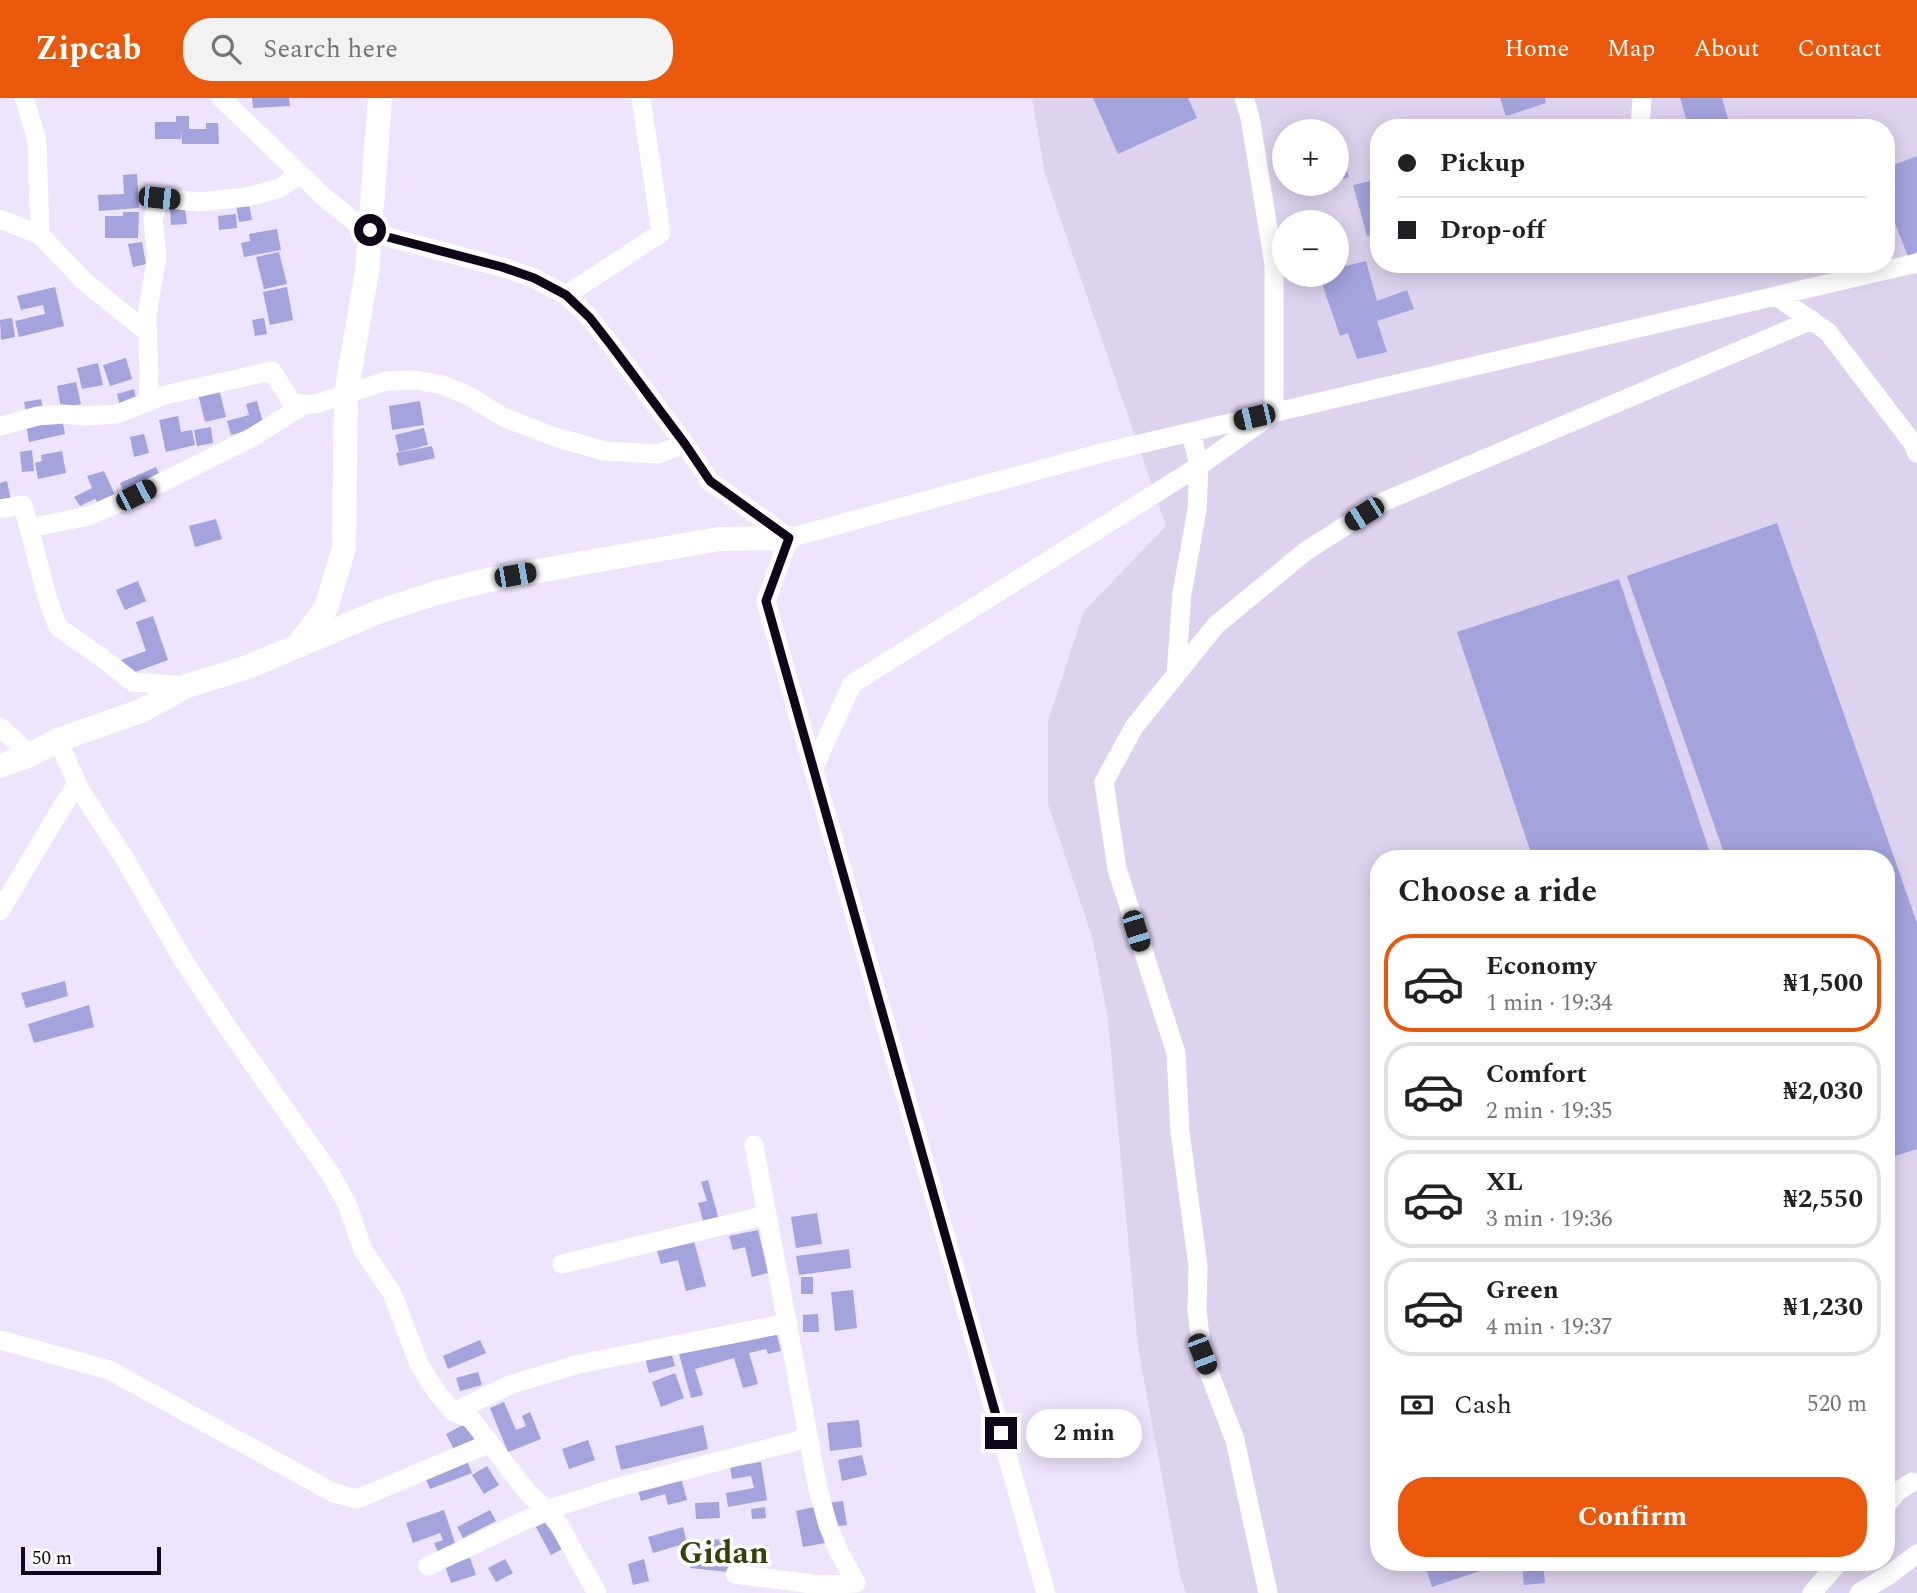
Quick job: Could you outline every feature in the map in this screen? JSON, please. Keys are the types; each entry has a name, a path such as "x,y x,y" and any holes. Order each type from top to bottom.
{"street":[{"path":"24,98 37,140 40,235"},
{"path":"297,647 326,608 344,548 346,394 367,271 380,98"},
{"path":"566,295 662,233 641,98"},
{"path":"1244,98 1250,117 1274,265 1274,413"},
{"path":"1641,119 1642,98"},
{"path":"225,100 325,198 355,222 380,235 534,278 566,295 590,318 710,481 789,538"},
{"path":"148,402 147,316 157,255 153,220 159,198 199,202 247,197 280,188 300,174"},
{"path":"0,219 40,235 84,281 148,333"},
{"path":"1895,268 1917,263"},
{"path":"0,766 30,755 58,740 141,711 187,686 248,667 390,608 436,593 492,579 719,539 789,538 1105,452 1874,273"},
{"path":"1776,296 1828,332 1912,442 1917,453"},
{"path":"1268,1593 1236,1440 1202,1354 1197,1310 1198,1266 1180,1132 1176,1053 1117,869 1104,782 1134,727 1216,625 1306,551 1383,502 1812,320"},
{"path":"0,426 38,416 117,414 165,395 272,371 291,401 304,405"},
{"path":"29,528 89,516 251,438 304,405 319,403 386,382 415,380 443,385 469,396 503,417 552,436 604,451 658,454 685,444"},
{"path":"813,769 852,684 1199,467 1274,413"},
{"path":"1176,675 1182,593 1197,510 1199,467 1191,432"},
{"path":"0,509 23,505 48,600 58,627 133,682 187,686"},
{"path":"789,538 766,601 1046,1593"},
{"path":"0,727 30,755"},
{"path":"58,740 77,784 123,856 182,958 331,1174 347,1204 363,1250 392,1293 420,1366 453,1412 471,1419 528,1493 547,1510 564,1534 597,1593"},
{"path":"0,911 77,784"},
{"path":"735,1574 850,1588 818,1489 754,1145"},
{"path":"562,1264 767,1214"},
{"path":"453,1412 512,1384 579,1364 788,1323"},
{"path":"0,1340 109,1370 334,1493 356,1499 490,1443"},
{"path":"428,1566 547,1510 612,1489 808,1437"},
{"path":"1895,1494 1915,1484"},
{"path":"1859,1593 1889,1576 1917,1554"},
{"path":"1812,1593 1831,1571"}],"shaded area":[{"path":"1032,98 1917,98 1917,1593 1186,1593 1180,1575 1138,1347 1108,1019 1093,940 1048,804 1048,721 1084,611 1166,526 1045,174"}],"building":[{"path":"252,98 289,98 290,106 253,108"},
{"path":"1093,98 1188,98 1197,118 1118,154"},
{"path":"1500,98 1545,98 1546,103 1506,116"},
{"path":"1680,98 1722,98 1728,119 1686,119"},
{"path":"176,116 189,116 189,129 206,129 206,123 218,123 219,144 182,144 181,129 181,139 155,139 155,122 176,122"},
{"path":"1917,156 1917,252 1908,256 1895,224 1895,165"},
{"path":"137,174 139,208 99,211 98,195 124,194 123,175"},
{"path":"1370,181 1370,235 1367,236 1353,185"},
{"path":"249,203 252,220 239,222 236,205"},
{"path":"185,208 187,224 171,225 170,209"},
{"path":"123,212 139,212 138,238 105,238 105,216 123,216"},
{"path":"236,214 237,228 219,230 218,216"},
{"path":"277,229 281,250 244,257 241,243 250,241 249,234"},
{"path":"142,242 146,264 133,267 128,244"},
{"path":"279,252 287,284 264,289 256,257"},
{"path":"1366,261 1377,301 1407,290 1414,309 1377,321 1387,352 1357,359 1348,333 1340,336 1323,287 1349,287 1349,265"},
{"path":"55,287 64,326 19,337 15,321 45,314 43,305 21,310 17,296"},
{"path":"287,287 293,320 270,325 263,292"},
{"path":"12,318 15,337 1,340 0,320"},
{"path":"264,318 267,334 255,336 252,320"},
{"path":"126,358 132,379 110,386 103,365"},
{"path":"98,363 103,385 82,389 77,368"},
{"path":"76,382 81,404 61,408 57,386"},
{"path":"134,389 137,403 120,407 117,394"},
{"path":"219,389 226,417 205,422 198,394"},
{"path":"41,399 43,410 26,414 24,402"},
{"path":"257,401 264,426 231,435 227,421 249,415 246,404"},
{"path":"420,401 424,425 392,430 389,406"},
{"path":"178,416 181,432 192,430 195,445 166,452 159,420"},
{"path":"62,418 65,434 29,442 26,425"},
{"path":"211,427 213,443 197,446 194,430"},
{"path":"424,428 428,445 399,452 395,435"},
{"path":"144,434 149,453 134,457 130,437"},
{"path":"432,446 435,458 399,466 396,453"},
{"path":"32,450 34,471 22,472 20,452"},
{"path":"62,451 66,473 38,479 35,463 42,461 41,455"},
{"path":"156,467 161,478 125,494 120,483"},
{"path":"104,471 116,497 99,504 95,499 80,506 74,497 92,488 87,476"},
{"path":"7,481 11,501 0,503 0,483"},
{"path":"216,519 222,539 195,547 189,526"},
{"path":"1777,523 1891,850 1723,850 1627,576"},
{"path":"1619,579 1709,850 1530,850 1457,632"},
{"path":"138,581 146,601 125,610 116,590"},
{"path":"153,616 168,660 127,675 121,660 146,651 136,622"},
{"path":"1895,860 1917,923 1917,1149 1895,1156"},
{"path":"65,981 68,996 26,1008 21,993"},
{"path":"89,1005 94,1027 34,1043 28,1024"},
{"path":"708,1180 719,1220 704,1224 698,1203 707,1201 701,1182"},
{"path":"817,1213 822,1244 796,1248 791,1217"},
{"path":"758,1230 768,1273 752,1277 745,1247 733,1250 729,1236"},
{"path":"694,1241 706,1286 686,1291 678,1260 661,1264 657,1251"},
{"path":"849,1249 851,1268 799,1275 796,1256"},
{"path":"801,1277 813,1277 813,1294 801,1294"},
{"path":"853,1290 857,1328 835,1331 831,1292"},
{"path":"818,1314 819,1332 803,1332 803,1315"},
{"path":"775,1327 781,1351 768,1354 766,1349 749,1353 758,1384 743,1388 734,1358 695,1369 703,1395 691,1398 679,1354"},
{"path":"480,1340 486,1353 448,1369 443,1356"},
{"path":"671,1352 675,1366 649,1373 645,1358"},
{"path":"478,1372 482,1385 460,1391 456,1378"},
{"path":"675,1373 684,1398 661,1407 652,1382"},
{"path":"504,1402 516,1430 526,1426 522,1416 530,1412 541,1439 508,1452 490,1408"},
{"path":"859,1420 862,1447 830,1451 827,1423"},
{"path":"468,1422 478,1442 456,1453 446,1434"},
{"path":"703,1425 708,1449 621,1470 615,1446"},
{"path":"588,1440 595,1460 569,1469 562,1449"},
{"path":"862,1455 867,1475 842,1481 838,1460"},
{"path":"466,1458 472,1473 430,1489 424,1475"},
{"path":"761,1462 767,1500 728,1507 726,1493 754,1488 751,1476 732,1479 730,1467"},
{"path":"487,1466 499,1485 484,1494 472,1475"},
{"path":"681,1478 687,1500 668,1505 665,1494 641,1501 638,1490"},
{"path":"843,1501 847,1525 831,1527 827,1503"},
{"path":"719,1502 720,1518 696,1519 695,1503"},
{"path":"818,1506 825,1543 803,1547 796,1511"},
{"path":"765,1507 766,1518 752,1519 751,1509"},
{"path":"444,1510 456,1546 438,1552 434,1543 443,1540 440,1533 413,1543 406,1523"},
{"path":"490,1510 496,1521 463,1538 457,1527"},
{"path":"547,1522 562,1549 551,1555 536,1527"},
{"path":"683,1527 687,1543 653,1553 648,1537"},
{"path":"709,1539 726,1540 725,1552 708,1551"},
{"path":"767,1545 769,1559 754,1560 753,1547"},
{"path":"692,1553 730,1556 728,1572 690,1568"},
{"path":"470,1558 476,1575 451,1583 445,1566"},
{"path":"505,1559 513,1573 496,1582 488,1568"},
{"path":"644,1559 649,1581 633,1585 628,1564"},
{"path":"1427,1571 1480,1571 1432,1587"},
{"path":"1523,1571 1544,1571 1545,1583 1524,1585"}],"district":[{"name":"Gidan","path":"724,1553"}],"route":[{"path":"370,230 380,235 502,267 534,278 566,295 590,318 611,345 710,481 789,538 766,601 1001,1433"}]}
